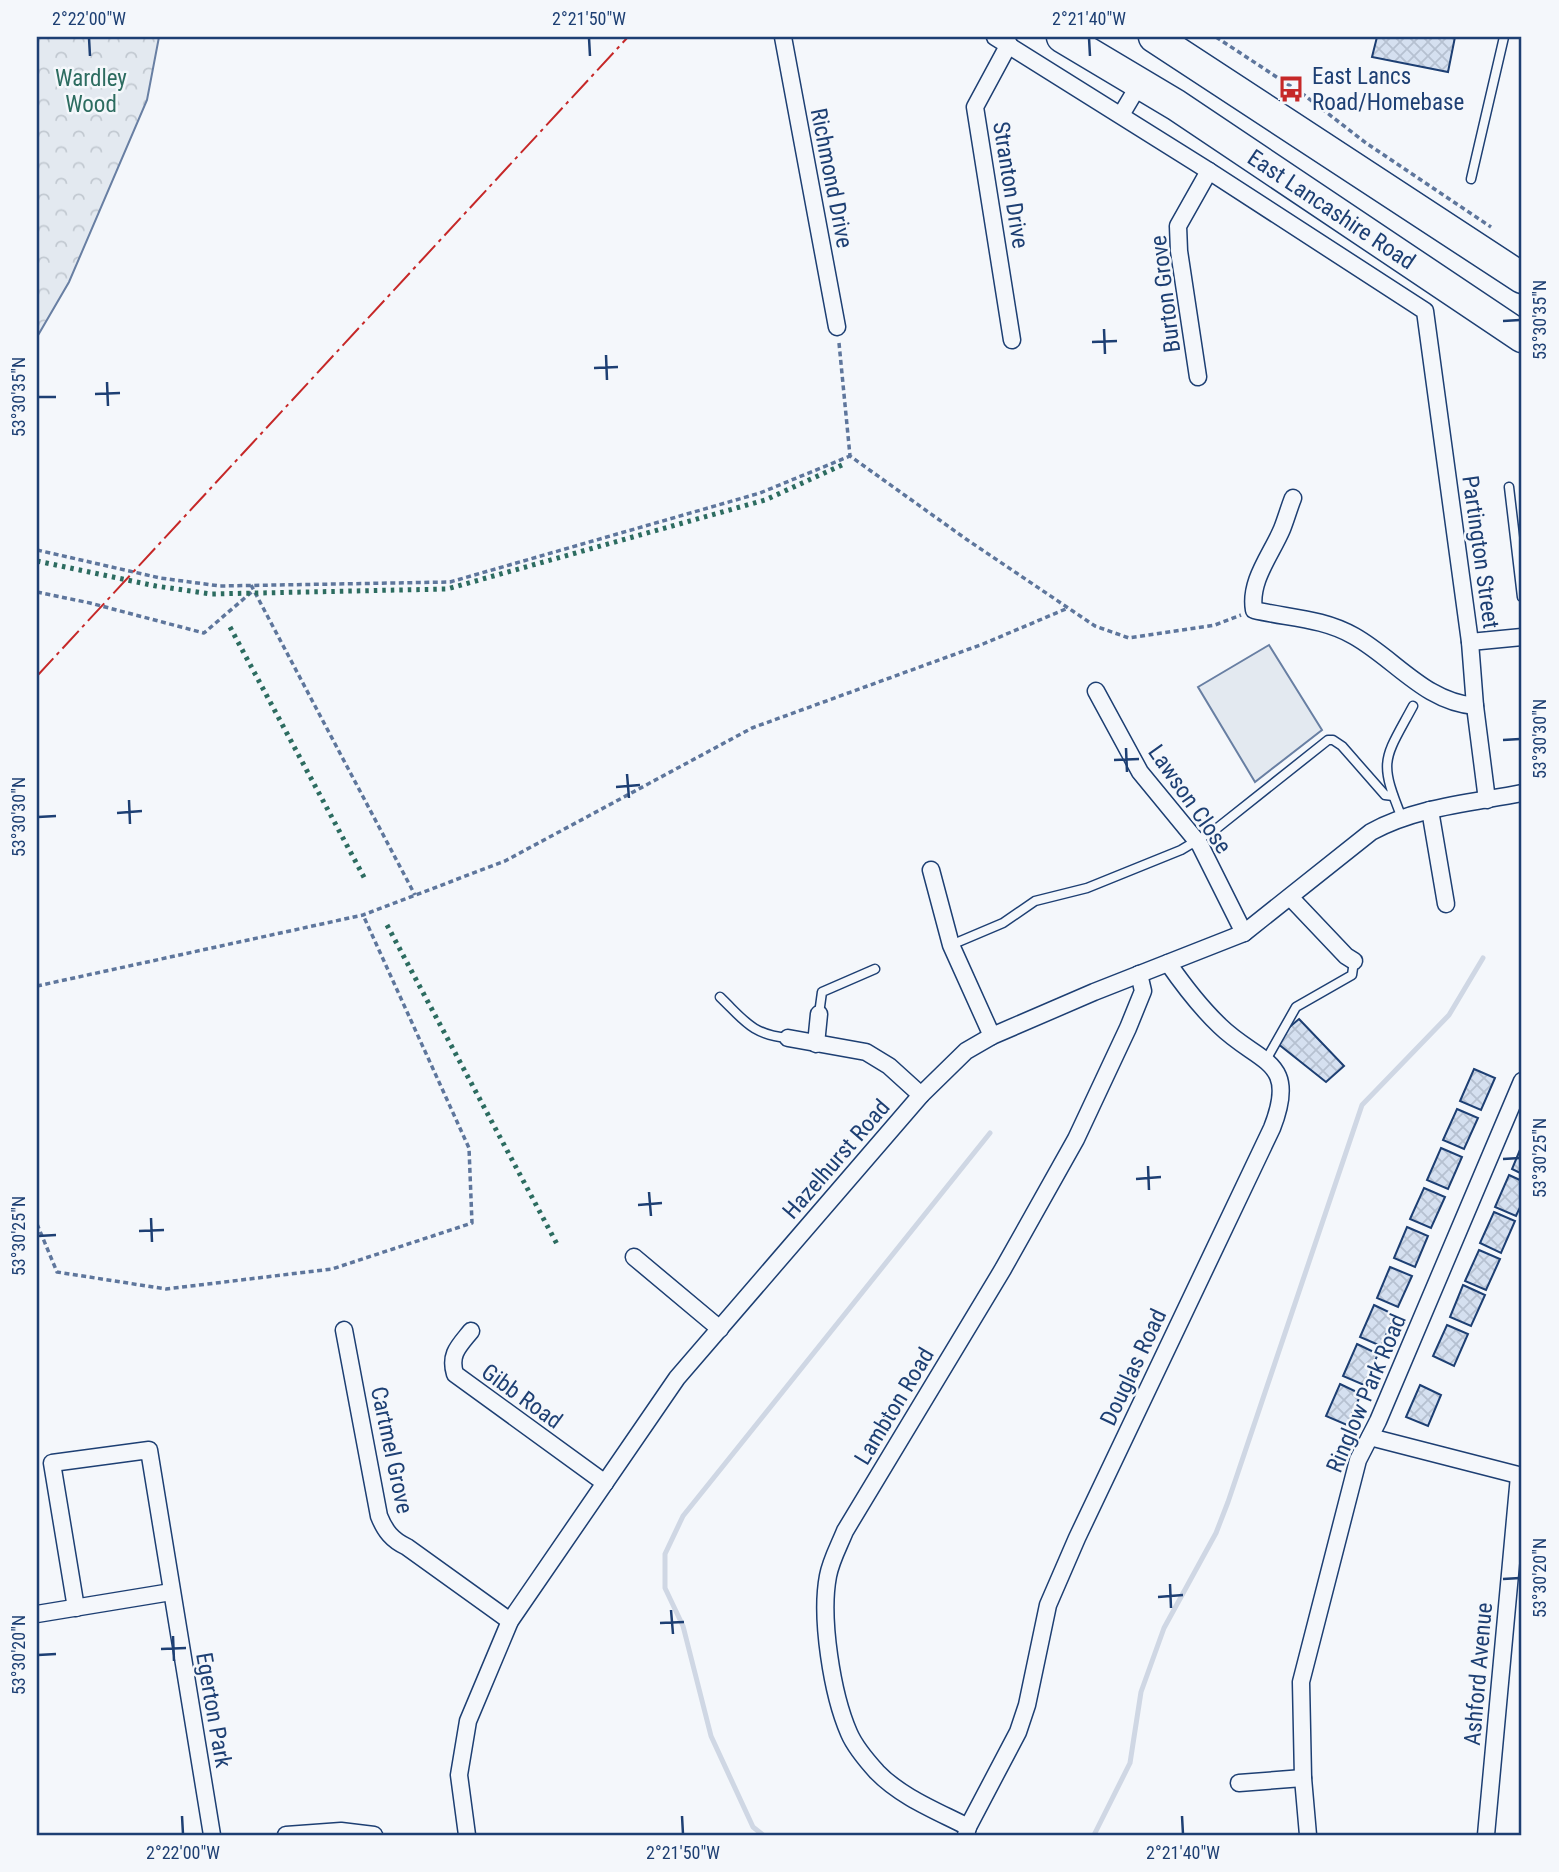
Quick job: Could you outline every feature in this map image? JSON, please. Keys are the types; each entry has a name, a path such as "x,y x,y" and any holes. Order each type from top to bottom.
{"highway":[{"name":"East Lancashire Road","path":"1062,37 1176,104 1522,337"},
{"name":"East Lancashire Road","path":"1154,37 1182,46 1522,278"}],"street":[{"name":"Richmond Drive","path":"783,37 837,327"},
{"name":"East Lancashire Road","path":"1002,40 1425,311"},
{"name":"Stranton Drive","path":"1002,40 975,107 1012,340"},
{"path":"1121,115 1140,83"},
{"name":"Burton Grove","path":"1198,377 1179,251 1178,226 1209,171"},
{"name":"Partington Street","path":"1425,311 1470,642 1475,706 1488,800"},
{"path":"1293,498 1280,533 1254,587 1254,610 1306,618 1354,636 1409,678 1433,692 1457,705 1475,706"},
{"path":"1280,533 1296,539"},
{"path":"1470,642 1522,637"},
{"name":"Lawson Close","path":"1096,691 1140,772 1196,841 1244,933"},
{"name":"Hazelhurst Road","path":"467,1835 459,1775 468,1721 510,1621 677,1378 921,1096 966,1051 992,1036 1244,933 1371,832 1402,818 1430,810 1522,793"},
{"path":"1430,810 1446,904"},
{"path":"931,870 951,945 992,1036"},
{"path":"1290,897 1346,956 1354,961"},
{"name":"Douglas Road","path":"967,1831 1018,1732 1027,1705 1048,1605 1067,1560 1282,1102 1282,1088 1278,1077 1266,1060 1222,1029 1191,996 1168,963"},
{"name":"Lambton Road","path":"967,1831 908,1796 879,1774 850,1735 841,1708 829,1651 825,1600 828,1575 845,1531 1003,1269 1076,1139 1143,991 1139,974"},
{"path":"816,1044 819,1014"},
{"path":"788,1038 866,1052 889,1066 921,1096"},
{"name":"Ringlow Park Road","path":"1308,1835 1303,1778 1301,1682 1358,1460 1522,1081"},
{"path":"634,1257 720,1329"},
{"name":"Cartmel Grove","path":"344,1329 341,1352 383,1526 397,1542 510,1621"},
{"name":"Gibb Road","path":"471,1331 453,1353 455,1374 605,1482"},
{"path":"1370,1437 1521,1476"},
{"name":"Egerton Park","path":"76,1608 52,1462 149,1450 212,1835"},
{"name":"Ashford Avenue","path":"1486,1835 1521,1476"},
{"path":"37,1614 171,1592"},
{"path":"1240,1783 1303,1778"},
{"path":"286,1835 341,1831 374,1835"}],"lane":[{"path":"1471,179 1504,37"},
{"path":"1509,486 1522,597"},
{"path":"1402,818 1385,768 1388,754 1413,706"},
{"path":"951,945 1003,923 1035,901 1087,888 1181,850 1216,829 1328,740 1342,746 1385,795 1393,796"},
{"path":"1266,1060 1296,1007 1352,975 1354,961"},
{"path":"819,1014 822,992 875,969"},
{"path":"720,997 753,1029 767,1036 788,1038"}],"path":[{"path":"1216,37 1304,94 1366,143 1500,233"},
{"path":"837,327 850,456 966,539 1095,626 1129,638 1215,625 1254,610"},
{"path":"37,550 160,578 220,586 450,582 760,493 850,456"},
{"path":"251,585 415,895"},
{"path":"37,592 204,632 254,590"},
{"path":"37,986 363,915 505,861 752,727 983,644 1068,608"},
{"path":"37,1224 57,1272 166,1289 332,1269 472,1223 469,1148 363,915"}],"green space":[{"name":"Wardley Wood","path":"37,37 159,37 147,100 69,282 37,337"},
{"path":"1269,645 1322,730 1255,782 1198,687"}],"building":[{"path":"1377,37 1455,37 1448,72 1372,57"},
{"path":"1299,1019 1344,1066 1326,1082 1277,1043 1286,1030"},
{"path":"1474,1069 1495,1078 1481,1110 1460,1101"},
{"path":"1457,1109 1478,1118 1464,1149 1443,1140"},
{"path":"1522,1145 1522,1174 1512,1169"},
{"path":"1441,1148 1462,1157 1448,1189 1427,1180"},
{"path":"1509,1175 1522,1181 1522,1203 1516,1216 1495,1207"},
{"path":"1424,1188 1445,1197 1431,1228 1410,1219"},
{"path":"1494,1212 1515,1221 1501,1253 1480,1243"},
{"path":"1407,1227 1428,1236 1415,1267 1394,1258"},
{"path":"1479,1250 1500,1259 1486,1290 1465,1281"},
{"path":"1390,1267 1412,1276 1398,1307 1377,1298"},
{"path":"1463,1285 1485,1295 1471,1326 1450,1317"},
{"path":"1374,1305 1395,1315 1381,1346 1360,1337"},
{"path":"1447,1325 1468,1334 1454,1366 1433,1356"},
{"path":"1357,1344 1378,1354 1364,1385 1343,1376"},
{"path":"1340,1384 1361,1394 1347,1425 1326,1416"},
{"path":"1420,1385 1441,1395 1428,1426 1406,1417"}],"waterway":[{"path":"1094,1835 1130,1763 1141,1692 1164,1628 1216,1533 1228,1502 1362,1105 1449,1015 1483,958"},
{"path":"763,1835 753,1827 711,1736 683,1626 665,1588 665,1554 683,1516 990,1133"}],"hedge":[{"path":"37,561 156,586 211,594 447,589 765,500 842,465"},
{"path":"230,627 366,881"},
{"path":"387,925 558,1246"}],"power":[{"path":"37,676 628,37"}],"place":[{"name":"East Lancs Road/Homebase","path":"1291,89"}]}
